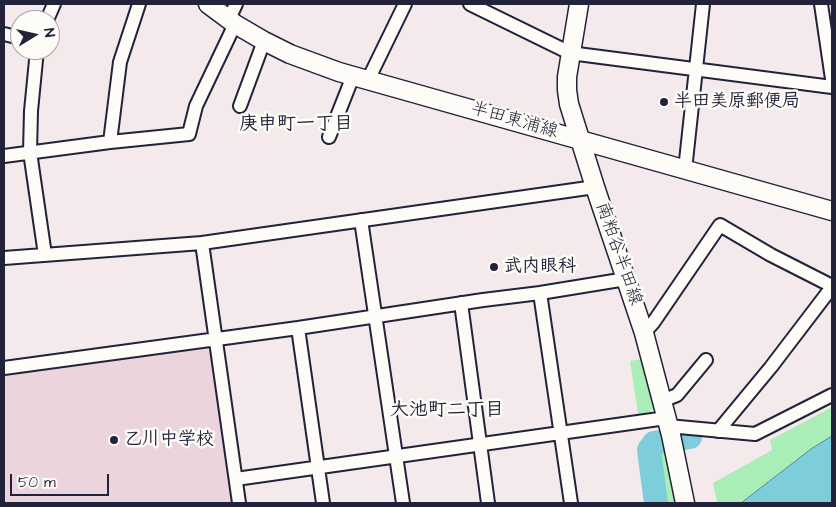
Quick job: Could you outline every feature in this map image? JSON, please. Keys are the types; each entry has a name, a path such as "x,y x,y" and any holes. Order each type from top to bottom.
{"main road":[{"name":"半田東浦線","path":"208,4 233,16 264,42 338,72 832,211"},
{"name":"南粕谷半田線","path":"579,4 567,77 567,90 573,119 644,333 668,425 685,503"}],"street":[{"path":"110,142 120,62 139,4"},
{"path":"329,137 405,4"},
{"path":"470,4 570,53 832,87"},
{"path":"685,170 703,4"},
{"path":"821,4 832,79"},
{"path":"4,156 189,134 196,106 233,16"},
{"path":"240,106 264,42"},
{"path":"36,60 31,111 30,152 45,255"},
{"path":"4,258 202,243 595,187"},
{"path":"361,220 403,503"},
{"path":"644,333 720,226 832,287 771,367 718,431"},
{"path":"202,243 239,503"},
{"path":"4,368 298,328 626,279"},
{"path":"540,293 571,503"},
{"path":"460,304 488,503"},
{"path":"298,328 323,503"},
{"path":"668,425 677,395 706,360"},
{"path":"236,479 561,432 668,425 755,434 832,395"}],"shaded area":[{"name":"乙川中学校","path":"195,346 208,349 214,361 234,503 4,503 4,376"}],"green space":[{"path":"643,359 654,408 650,412 638,414 630,361"},
{"path":"832,407 832,503 717,503 713,483 772,450 770,440"},
{"path":"666,446 679,503 661,503 654,453"}],"water":[{"path":"832,436 832,503 741,503 811,449"}],"waterway":[{"path":"656,503 649,450 654,443 690,437"}],"place":[{"name":"半田美原郵便局","path":"664,102"},
{"name":"武内眼科","path":"494,267"},
{"name":"乙川中学校","path":"114,440"}],"district":[{"name":"庚申町一丁目","path":"296,125"},
{"name":"大池町二丁目","path":"447,411"}]}
